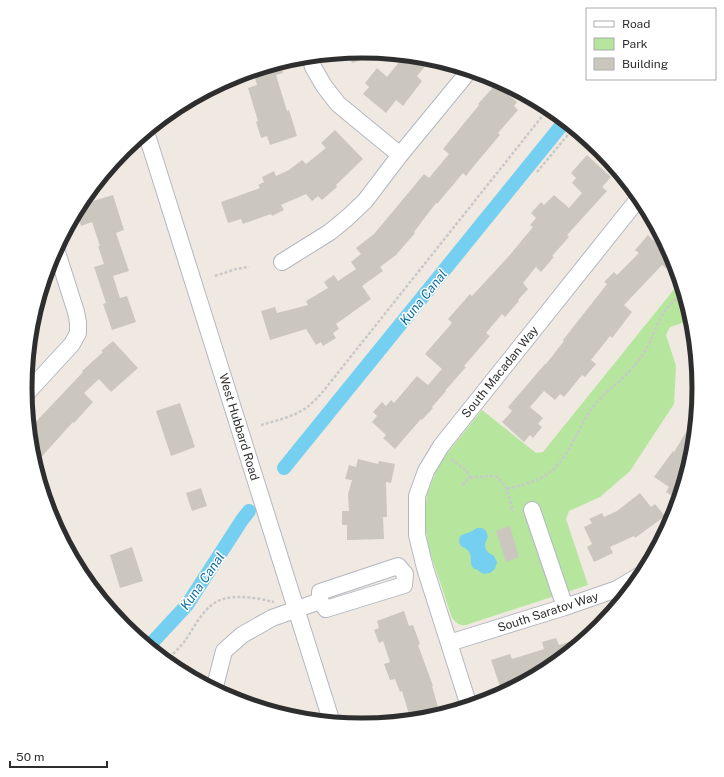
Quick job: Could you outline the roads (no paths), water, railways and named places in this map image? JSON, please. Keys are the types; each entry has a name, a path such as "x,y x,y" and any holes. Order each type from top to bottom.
{"street":[{"path":"312,62 324,86 338,104 400,155"},
{"path":"282,262 330,232 348,218 365,201 465,75"},
{"name":"West Hubbard Road","path":"148,137 330,717"},
{"name":"South Macadan Way","path":"467,701 425,568 417,535 417,496 426,471 441,446 635,203"},
{"path":"32,387 72,344 78,333 76,312 59,258"},
{"path":"532,510 565,607"},
{"path":"216,684 224,651 242,635 272,618 320,601 320,592 398,566 405,574 425,568"},
{"name":"South Saratov Way","path":"449,643 565,607 617,589 629,582"}],"water":[{"path":"477,528 482,528 486,531 488,537 485,543 485,548 494,556 497,562 495,569 490,573 484,574 473,568 471,565 469,551 461,546 459,542 460,536"}],"waterway":[{"name":"Kuna Canal","path":"284,468 561,126"},
{"name":"Kuna Canal","path":"152,643 187,605 249,511"}]}
